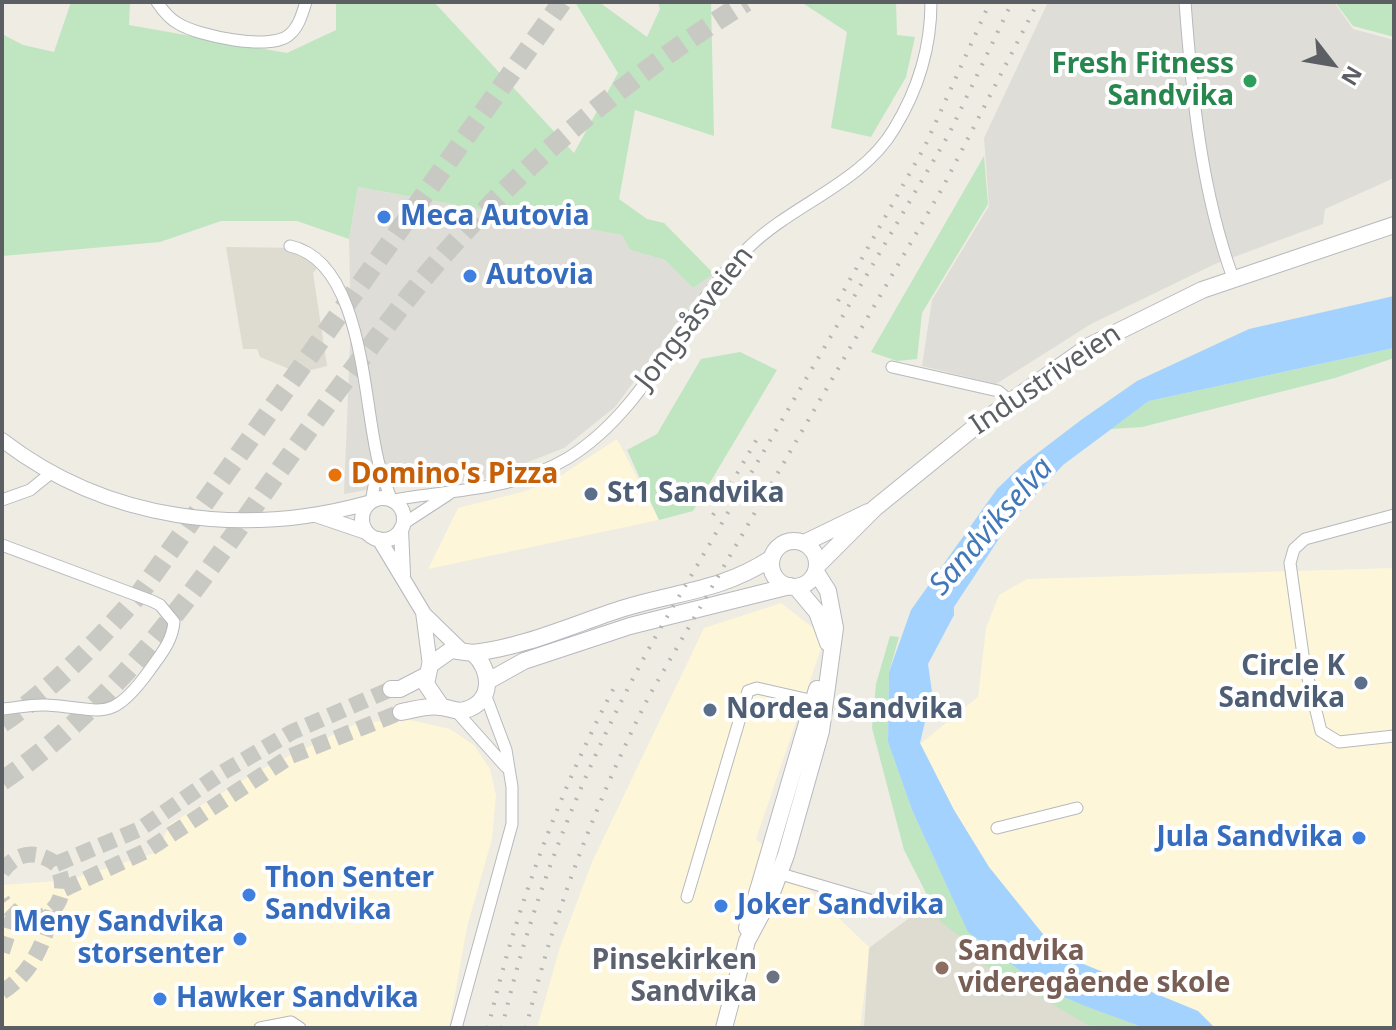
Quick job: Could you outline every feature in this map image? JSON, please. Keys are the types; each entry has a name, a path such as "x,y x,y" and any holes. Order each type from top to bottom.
{"main road":[{"name":"Industriveien","path":"817,569 875,508 1009,400 1080,351 1129,324 1233,278 1394,225"},
{"name":"Industriveien","path":"804,543 875,508"},
{"path":"391,689 400,689 428,670 443,653 519,644 625,608 731,582 772,558 785,543 804,543 816,555 817,569 828,591 835,628 821,731 747,941 724,1028"},
{"path":"772,558 774,575 793,586 817,612 828,636 772,871"},
{"path":"401,712 473,707 486,687 524,661 630,626 809,581 817,569"},
{"path":"466,651 481,661 486,687"},
{"path":"428,670 429,693 448,709"}],"street":[{"path":"157,2 165,14 199,32 267,44 289,36 298,24 306,2"},
{"name":"Jongsåsveien","path":"392,500 489,489 544,470 598,437 618,418 706,296 749,247 785,217 854,172 893,131 922,69 931,2"},
{"path":"1185,2 1193,104 1202,160 1233,278"},
{"path":"290,246 317,259 335,287 357,335 379,464 392,500 401,508 403,575"},
{"path":"892,367 998,391 1009,400"},
{"path":"2,440 51,473 111,500 193,519 229,522 315,515 392,500"},
{"path":"379,464 370,502 362,517 403,575 423,612 466,651"},
{"path":"2,500 30,490 51,473"},
{"name":"Jongsåsveien","path":"402,527 450,494"},
{"path":"315,515 372,535 392,538 402,527"},
{"path":"1394,515 1311,537 1297,545 1290,563 1317,725 1323,735 1339,742 1394,736"},
{"path":"2,545 152,601 174,622 172,639 139,685 127,699 111,709 92,713 45,704 2,709"},
{"path":"423,612 428,670"},
{"path":"456,1028 473,955 509,842 513,806 506,750 486,687"},
{"path":"687,897 748,691 757,688 814,701"},
{"path":"448,709 506,768"},
{"path":"1000,827 1077,808"},
{"path":"772,871 890,906"},
{"path":"260,1028 291,1022 300,1028"}],"shaded area":[{"path":"1048,2 1334,2 1353,29 1394,40 1394,178 1325,209 1323,224 1215,264 1091,324 996,384 922,366 932,300 989,206 984,138"},
{"path":"358,187 622,235 630,250 665,260 693,288 714,274 615,407 564,448 482,480 405,483 344,494 351,322 349,239"},
{"path":"226,247 300,248 318,267 313,273 327,366 299,373 260,357 257,349 243,349"},
{"path":"617,439 659,520 428,569 458,508 522,492 554,480"},
{"path":"1394,568 1394,1028 1215,1028 1198,1011 1059,954 989,867 954,810 920,744 978,697 986,628 999,595 1027,579"},
{"path":"781,603 825,637 756,839 870,948 860,1028 537,1028 560,947 592,862 704,628"},
{"path":"406,719 450,729 474,745 490,769 496,795 492,839 467,927 449,1028 2,1028 2,885 69,880 164,850 164,837 170,824 260,770 358,723"},
{"name":"Sandvika videregående skole","path":"948,889 968,932 1145,1028 864,1028 869,948"}],"green space":[{"path":"71,2 130,2 129,25 287,53 336,30 336,2 434,2 574,153 618,73 575,2 599,2 647,37 660,9 658,2 711,2 714,136 635,110 619,199 647,219 664,223 714,274 693,288 665,260 630,250 622,235 358,187 349,239 297,221 221,221 160,242 2,256 2,34 23,45 54,52"},
{"path":"801,2 896,3 897,35 915,37 906,77 871,137 831,128 847,32"},
{"path":"1335,2 1394,2 1394,37 1353,26"},
{"path":"984,156 988,204 922,313 917,359 897,361 871,352"},
{"path":"1394,348 1394,358 1335,378 1142,427 1111,429 1149,401"},
{"path":"740,352 777,370 693,511 659,520 627,450 657,434 701,359"},
{"path":"890,636 899,637 889,672 888,742 912,810 968,931 1085,1006 1145,1028 1088,1025 973,958 967,942 941,922 904,850 872,728 876,684"}],"water":[{"name":"Sandvikselva","path":"1394,296 1394,348 1149,401 1063,465 1008,525 954,607 954,615 928,664 932,692 920,743 954,810 989,867 1059,954 1198,1011 1215,1028 1145,1028 1044,988 968,932 912,810 888,742 889,672 911,610 997,489 1022,465 1137,381 1249,329"}],"tunnel":[{"path":"2,723 75,662 140,593 562,2"},
{"path":"2,781 43,751 80,718 148,647 209,569 383,330 436,263 475,221 516,179 604,103 698,33 746,2"},
{"path":"56,864 140,829 223,772 292,732 391,689"},
{"path":"64,889 146,851 291,756 401,712"},
{"path":"2,872 14,860 34,855 56,864 62,880 56,906 36,918 24,918 12,912 2,900"},
{"path":"2,992 29,967 45,935 52,911"},
{"path":"2,952 14,914"}],"railway":[{"path":"838,301 925,146 990,2"},
{"path":"502,1028 529,927 564,829 629,687 949,134 1012,2"},
{"path":"526,1028 578,858 611,776 649,696 943,187 1038,2"},
{"path":"713,515 757,439"},
{"path":"488,1028 512,939 541,851 576,765 617,682"}],"place":[{"name":"Fresh Fitness Sandvika","path":"1250,81"},
{"name":"Meca Autovia","path":"384,217"},
{"name":"Autovia","path":"470,276"},
{"name":"Domino's Pizza","path":"335,475"},
{"name":"St1 Sandvika","path":"591,494"},
{"name":"Circle K Sandvika","path":"1361,683"},
{"name":"Nordea Sandvika","path":"710,710"},
{"name":"Jula Sandvika","path":"1359,838"},
{"name":"Thon Senter Sandvika","path":"249,895"},
{"name":"Joker Sandvika","path":"721,906"},
{"name":"Meny Sandvika storsenter","path":"240,939"},
{"name":"Sandvika videregående skole","path":"942,968"},
{"name":"Pinsekirken Sandvika","path":"773,977"},
{"name":"Hawker Sandvika","path":"160,999"}]}
